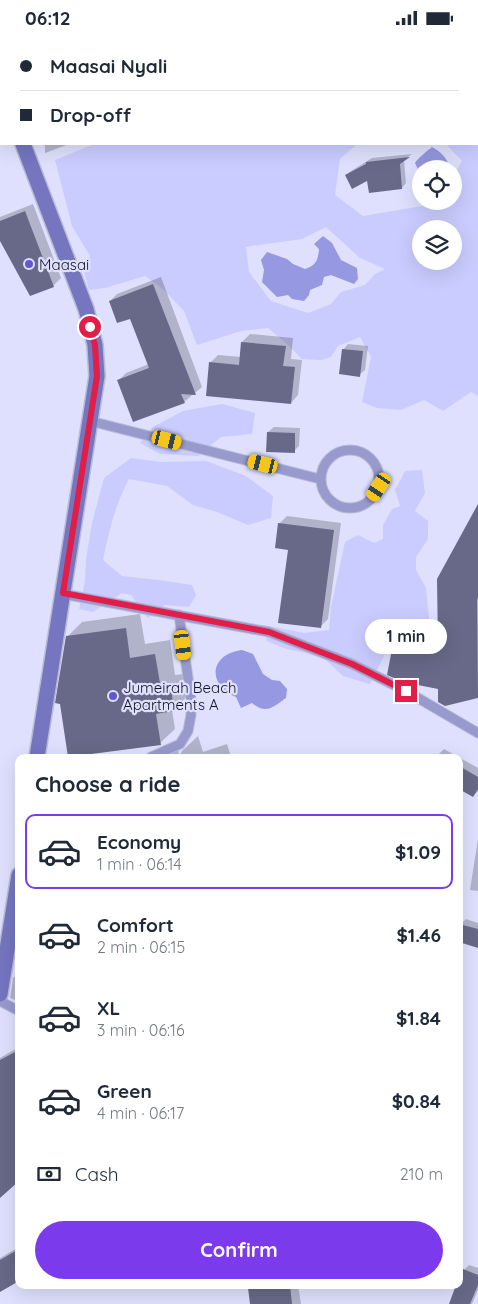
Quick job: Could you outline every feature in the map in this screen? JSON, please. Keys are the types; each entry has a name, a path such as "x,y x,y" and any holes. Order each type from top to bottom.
{"main road":[{"path":"23,145 86,309 93,336 97,376 37,754"},
{"path":"0,993 15,900"}],"lane":[{"path":"90,421 320,479"},
{"path":"355,450 370,457 379,471 379,487 369,501 354,508 337,506 325,495 320,479 325,463 338,452 355,450"},
{"path":"63,593 269,632 297,641 352,664 406,691 478,733"},
{"path":"158,754 180,744 188,731 191,715 191,699 179,615"},
{"path":"0,1001 15,1009"}],"shaded area":[{"path":"92,145 356,145 340,159 335,195 363,216 412,208 412,210 462,210 462,160 447,145 478,145 478,396 471,392 443,411 424,400 401,410 377,408 362,402 371,357 360,337 338,346 331,357 321,360 302,359 268,328 241,331 197,345 184,311 163,289 145,276 105,288 89,290 83,267 90,256 72,226 55,160","holes":["326,227 360,258 385,269 375,274 365,285 341,292 331,304 308,313 271,301 249,272 246,247 302,239"]},
{"path":"432,147 446,160 418,160"},
{"path":"323,236 332,243 341,260 357,268 358,279 354,284 331,275 324,277 322,285 310,290 309,295 304,301 292,299 288,295 277,297 262,282 264,270 261,260 267,252 287,259 305,269 316,262 319,249 314,244"},
{"path":"222,404 255,413 252,434 221,437 198,456 160,454 140,443 153,427 183,411"},
{"path":"131,458 161,462 206,461 246,476 273,496 271,518 248,525 217,512 193,505 167,486 129,479 113,518 103,560 122,576 192,585 196,595 189,607 165,605 148,618 131,595 122,593 93,612 79,609 85,581 86,559 92,523 104,478"},
{"path":"422,470 425,493 415,511 428,521 428,539 416,557 416,570 426,588 430,628 414,634 393,634 370,684 343,676 326,660 286,649 267,641 263,625 304,633 329,630 331,607 345,542 358,535 374,543 383,539 383,525 392,509 400,506 395,490 405,471"},
{"path":"242,650 253,654 263,674 272,680 280,681 287,689 286,698 265,709 261,709 252,703 241,708 236,697 220,685 216,677 216,670 218,663 223,657"}],"building":[{"path":"410,157 400,164 402,189 369,193 367,181 352,189 345,175 366,164 366,162"},
{"name":"Maasai","path":"25,211 54,287 30,296 0,241 0,221"},
{"path":"153,284 196,395 181,394 185,403 133,422 117,380 149,368 130,319 117,323 109,301"},
{"path":"241,342 286,346 283,366 295,367 291,404 206,396 209,362 239,365"},
{"path":"342,349 363,351 360,377 339,374"},
{"path":"267,432 295,433 295,453 266,452"},
{"path":"478,504 478,698 445,706 438,702 438,689 403,682 387,675 394,639 438,647 437,579"},
{"path":"278,523 334,530 321,628 278,623 288,550 275,548"},
{"name":"Jumeirah Beach Apartments A","path":"126,628 130,658 155,654 161,689 171,688 174,711 156,714 161,745 91,754 68,754 60,704 55,703 66,636"},
{"path":"463,768 478,777 478,789 473,797 463,791"},
{"path":"463,925 478,929 478,948 463,943"},
{"path":"15,1052 15,1185 0,1198 0,1060"},
{"path":"15,1251 15,1283 0,1292 0,1260"},
{"path":"463,1269 478,1275 478,1285 470,1304 449,1304 455,1289 463,1289"},
{"path":"248,1289 290,1289 292,1304 250,1304"}],"place":[{"name":"Maasai","path":"29,264"},
{"name":"Jumeirah Beach Apartments A","path":"113,696"}],"route":[{"path":"90,327 95,345 97,376 63,593 269,632 297,641 352,664 406,691"}]}
